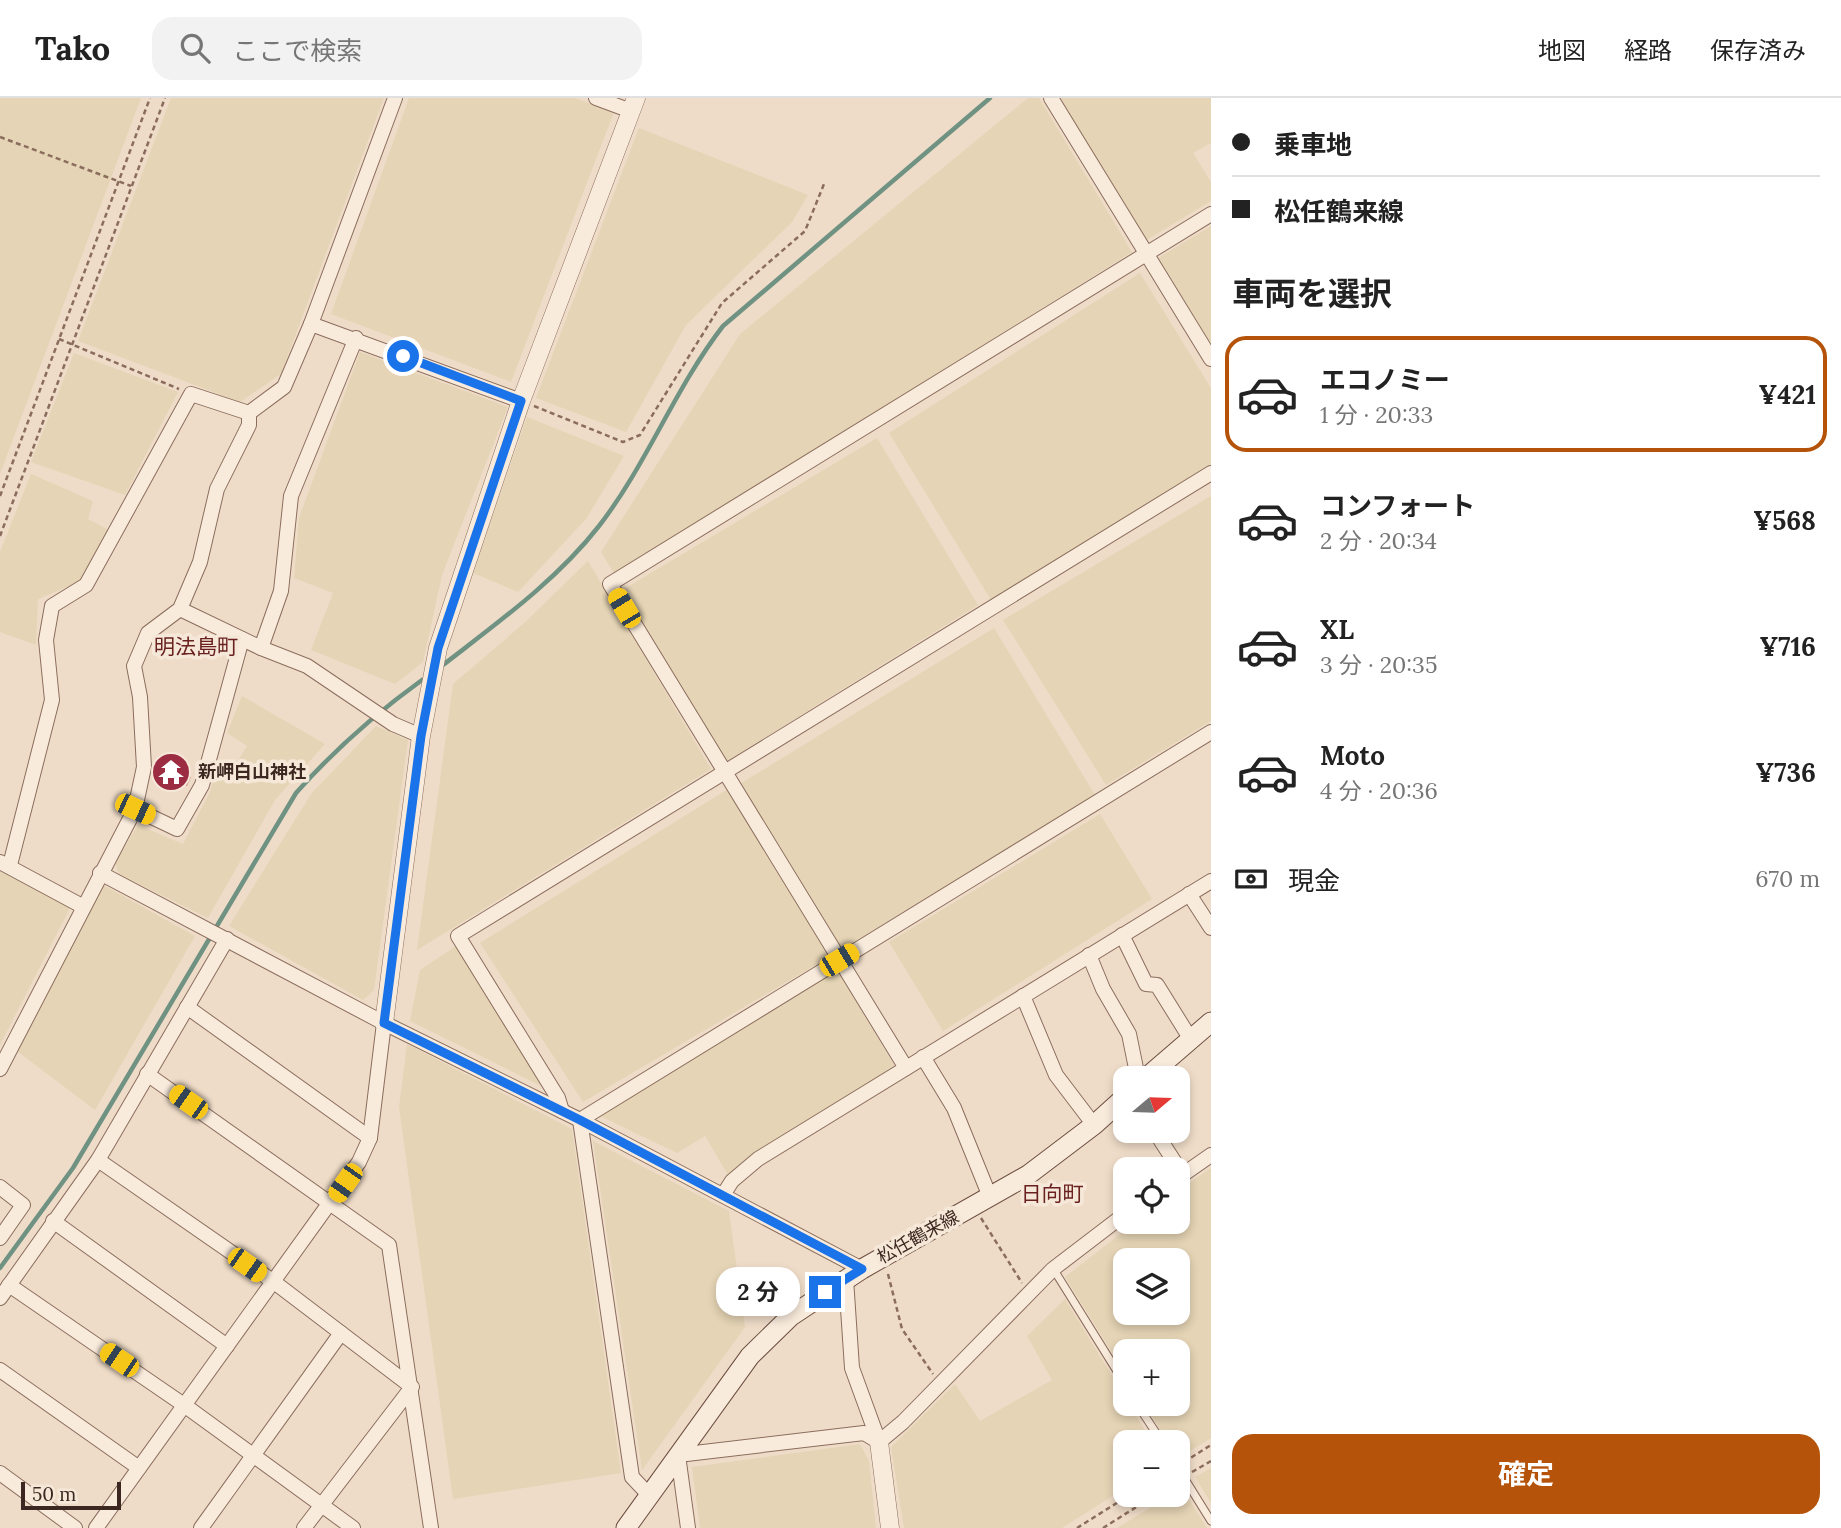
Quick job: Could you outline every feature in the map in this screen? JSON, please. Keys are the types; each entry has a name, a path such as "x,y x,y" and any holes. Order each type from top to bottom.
{"main road":[{"path":"1159,1066 1211,1022"},
{"name":"松任鶴来線","path":"626,1528 750,1356 791,1315 854,1274 1028,1175 1113,1108"}],"street":[{"path":"249,413 284,387 311,324 395,98"},
{"path":"96,1528 331,1204 359,1163 370,1139 421,736 438,648 521,401 633,104 596,98"},
{"path":"1051,98 1211,359"},
{"path":"906,1068 610,584 1211,214"},
{"path":"311,324 356,338 521,401"},
{"path":"261,648 281,591 291,496 356,338"},
{"path":"82,906 5,863 52,700 46,640 51,606 86,585 191,394 249,413"},
{"path":"0,1069 82,906 135,809 144,766 140,697 134,666 148,633 180,608 201,562 217,489 249,425 249,413"},
{"path":"562,1111 558,1098 458,936 1211,473"},
{"path":"180,608 261,648 307,666 383,718 421,736"},
{"path":"135,809 177,829 202,786 242,639"},
{"path":"580,1120 1211,732"},
{"path":"100,873 384,1023 580,1120 723,1195 854,1274 852,1368 879,1442 890,1528"},
{"path":"723,1195 732,1181 758,1160 1211,881"},
{"path":"1189,894 1211,928"},
{"path":"1122,935 1146,984 1157,985 1164,993 1190,1038"},
{"path":"0,1298 98,1160 187,1007 223,937"},
{"path":"1089,956 1103,989 1129,1034 1136,1066"},
{"path":"1023,996 1056,1075 1094,1125"},
{"path":"187,1007 370,1139"},
{"path":"923,1057 954,1108 982,1201"},
{"path":"147,1074 389,1245 431,1528"},
{"path":"580,1120 632,1477 649,1495"},
{"path":"1190,1170 1211,1156"},
{"path":"98,1160 274,1282 412,1387"},
{"path":"0,1187 23,1205 0,1238"},
{"path":"53,1221 226,1346"},
{"path":"879,1442 903,1422 1028,1293 1113,1223"},
{"path":"9,1285 184,1405 354,1528"},
{"path":"201,1528 341,1333"},
{"path":"0,1370 139,1468"},
{"path":"304,1528 412,1387"},
{"path":"688,1528 678,1455 864,1433 879,1442"},
{"path":"0,1473 75,1528"}],"lane":[{"path":"1054,1269 1113,1365"},
{"path":"1190,1488 1211,1521"}],"path":[{"path":"0,496 150,98"},
{"path":"0,534 165,98"},
{"path":"0,136 131,186"},
{"path":"521,401 624,442 640,435 722,303 805,231 824,184"},
{"path":"59,339 191,394"},
{"path":"982,1201 1028,1293"},
{"path":"884,1257 902,1329 940,1382"},
{"path":"1190,1458 1211,1445"},
{"path":"1190,1474 1211,1461"},
{"path":"1077,1528 1113,1505"},
{"path":"1103,1528 1136,1507"}],"shaded area":[{"path":"0,98 141,98 0,474"},
{"path":"171,98 384,98 281,374 240,402 78,341"},
{"path":"409,98 575,98 614,112 511,382 331,314"},
{"path":"1028,98 1039,98 1132,252 615,575 601,552 740,334"},
{"path":"1058,98 1211,98 1211,143 1193,153 1211,182 1211,201 1145,241"},
{"path":"639,128 808,195 792,222 686,325 626,432 536,398"},
{"path":"1211,226 1211,346 1158,258"},
{"path":"1140,273 1211,388 1211,465 991,600 889,433"},
{"path":"360,352 508,407 442,575 423,662 395,684 311,650 333,593 294,578 299,518"},
{"path":"74,353 178,392 125,495 31,462"},
{"path":"527,417 624,456 586,519 518,592 473,573"},
{"path":"877,438 978,605 724,763 619,592"},
{"path":"31,474 93,501 88,519 109,530 84,580 38,599 36,645 0,632 0,552"},
{"path":"1211,496 1211,721 1106,785 1003,620"},
{"path":"588,561 711,769 417,950 453,684 523,624"},
{"path":"994,628 1095,795 840,950 740,784"},
{"path":"242,696 325,744 275,800 208,918 119,874 115,863 138,825 183,844 210,792 219,761 232,770 247,746 227,733"},
{"path":"376,726 408,740 374,990 363,1000 229,926 311,794"},
{"path":"728,789 829,957 583,1102 480,943"},
{"path":"1100,814 1152,899 943,1031 889,942"},
{"path":"0,868 70,908 0,1045"},
{"path":"103,885 195,936 95,1110 17,1051"},
{"path":"456,946 543,1087 410,1021 420,970"},
{"path":"836,968 895,1067 761,1148 728,1175 705,1136 677,1153 596,1114"},
{"path":"407,1044 572,1129 621,1473 453,1499 399,1107"},
{"path":"593,1141 729,1211 745,1327 642,1470"},
{"path":"1211,1168 1211,1438 1190,1451 1190,1430 1160,1430 1152,1416 1190,1416 1190,1339 1113,1339 1113,1354 1065,1277 1121,1234 1190,1234 1190,1183"},
{"path":"1065,1299 1113,1377 1113,1416 1136,1416 1145,1430 1113,1430 1113,1496 1062,1528 904,1528 891,1447 955,1384 980,1421 1052,1380 1027,1336"},
{"path":"860,1444 869,1461 876,1528 700,1528 692,1467"},
{"path":"1211,1468 1211,1503 1195,1477"},
{"path":"1190,1501 1207,1528 1117,1528 1151,1507 1190,1507"}],"building":[{"name":"新岬白山神社","path":"169,758 182,766 180,771 191,777 187,786 176,781 174,785 159,778 161,774 157,771 162,761 166,763"}],"waterway":[{"path":"443,665 545,583 599,526 632,477 690,375 723,326 990,98"},
{"path":"0,1268 73,1168 296,793 356,733 422,680"}],"place":[{"name":"新岬白山神社","path":"171,772"}],"district":[{"name":"明法島町","path":"196,647"},
{"name":"日向町","path":"1052,1194"}],"route":[{"path":"403,356 521,401 438,648 421,736 384,1023 580,1120 862,1269 825,1292"}]}
